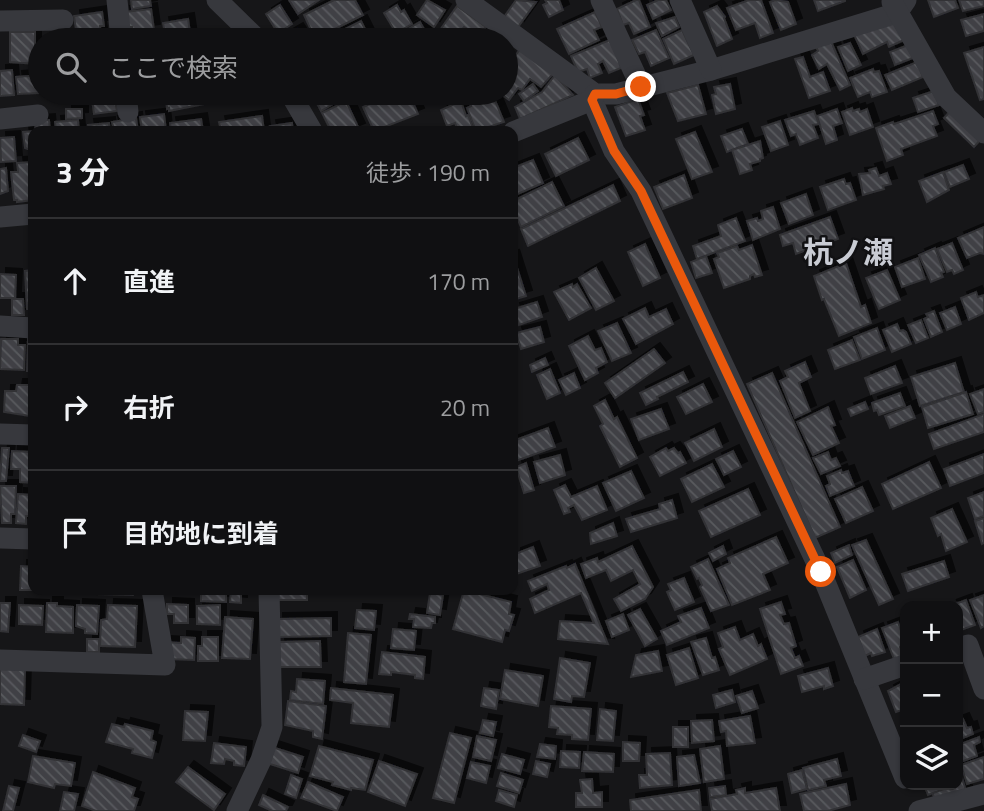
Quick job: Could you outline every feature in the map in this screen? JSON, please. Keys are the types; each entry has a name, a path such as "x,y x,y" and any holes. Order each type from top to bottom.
{"street":[{"path":"117,0 120,28"},
{"path":"217,0 246,28"},
{"path":"466,0 503,28"},
{"path":"601,0 641,87"},
{"path":"680,0 711,70"},
{"path":"518,130 594,97 711,70 898,4 946,97 984,134"},
{"path":"0,21 63,20"},
{"path":"518,39 594,97 614,151 641,191 821,572 900,766"},
{"path":"296,105 309,126"},
{"path":"0,118 38,115"},
{"path":"0,217 28,214"},
{"path":"0,326 28,328"},
{"path":"0,434 28,435"},
{"path":"0,538 28,539"},
{"path":"0,660 165,665 153,595"},
{"path":"237,811 261,760 272,727 269,595"},
{"path":"970,645 984,689"},
{"path":"864,679 900,667"},
{"path":"910,790 919,811 984,794"}],"building":[{"path":"131,0 150,0 151,6 132,9"},
{"path":"289,0 319,0 298,14"},
{"path":"334,0 355,0 363,15 337,28 310,28 304,15"},
{"path":"427,0 445,10 434,27 417,15"},
{"path":"516,0 536,2 518,27 504,17"},
{"path":"545,0 559,0 563,10 549,17 543,5 547,3"},
{"path":"639,0 650,27 634,34 629,23 623,25 617,9"},
{"path":"666,0 671,10 653,19 647,5"},
{"path":"749,0 761,0 773,33 760,38 755,23 736,30 727,8"},
{"path":"814,0 845,0 845,1 818,11"},
{"path":"928,0 955,0 958,8 934,17"},
{"path":"959,0 984,0 984,6 963,11"},
{"path":"770,2 788,2 796,24 781,30"},
{"path":"280,5 292,24 286,28 275,28 266,14"},
{"path":"397,5 401,12 404,10 412,24 405,28 393,28 384,13"},
{"path":"457,6 486,27 485,28 441,28"},
{"path":"717,6 725,17 732,39 717,46 704,12"},
{"path":"151,9 154,28 126,27 124,12"},
{"path":"890,11 904,40 889,47 887,42 863,54 851,28"},
{"path":"102,12 104,26 76,28 74,16"},
{"path":"595,12 602,27 594,30 599,40 569,54 557,29"},
{"path":"984,14 984,31 966,36 961,20"},
{"path":"675,17 679,27 662,36 656,23"},
{"path":"188,19 189,28 164,28 163,23"},
{"path":"361,21 364,28 347,28"},
{"path":"420,22 423,28 410,28"},
{"path":"656,30 669,58 651,66 645,52 639,54 632,40"},
{"path":"682,30 694,55 674,64 663,39"},
{"path":"10,32 28,32 28,63 10,62"},
{"path":"612,39 621,68 609,73 603,61 598,64 602,73 590,78 587,69 578,72 571,56"},
{"path":"830,39 850,85 840,90 827,64 819,69 812,55 818,51 816,47"},
{"path":"850,43 861,65 848,71 838,47"},
{"path":"908,45 913,58 895,65 890,52"},
{"path":"984,47 984,99 980,100 964,53"},
{"path":"520,49 553,74 541,87 530,79 522,90 518,88"},
{"path":"803,57 810,77 823,72 830,91 809,98 795,59"},
{"path":"917,62 923,77 892,90 885,75"},
{"path":"873,69 874,72 879,71 887,92 872,97 870,92 858,97 850,78"},
{"path":"12,70 14,95 0,96 0,71"},
{"path":"555,75 573,95 520,119 515,107 542,92"},
{"path":"28,76 28,94 18,94 16,77"},
{"path":"533,84 538,91 524,101 519,94"},
{"path":"730,84 735,109 716,114 712,95 716,94 714,87"},
{"path":"698,85 706,114 678,121 667,93"},
{"path":"934,91 939,105 918,112 913,98"},
{"path":"638,99 644,115 640,116 645,130 626,136 615,107"},
{"path":"93,105 116,105 117,111 94,114"},
{"path":"166,105 200,105 169,111 169,108 167,109"},
{"path":"318,105 332,105 321,111"},
{"path":"338,105 348,105 358,126 328,126 322,113"},
{"path":"414,105 418,114 387,126 372,126 363,107"},
{"path":"452,105 462,105 472,126 456,126 455,123 447,126 441,110"},
{"path":"497,105 504,122 492,126 474,126 467,108"},
{"path":"852,108 853,111 859,109 860,112 867,109 873,127 850,135 842,112"},
{"path":"66,109 82,109 82,118 66,119"},
{"path":"837,109 842,123 833,126 837,140 826,144 817,116"},
{"path":"952,109 982,138 974,147 944,118"},
{"path":"814,111 819,124 813,125 818,138 800,145 796,134 791,136 785,120"},
{"path":"933,111 938,124 933,126 937,136 901,149 903,155 887,161 876,128"},
{"path":"164,114 165,126 141,126 140,117"},
{"path":"262,116 263,126 220,126 219,122"},
{"path":"136,118 137,126 113,126 112,122"},
{"path":"201,119 202,126 170,126 170,123"},
{"path":"49,120 50,126 36,126 36,121"},
{"path":"78,120 79,126 55,126 55,122"},
{"path":"780,121 788,145 771,151 762,127"},
{"path":"109,123 109,126 88,126"},
{"path":"292,123 292,126 270,126"},
{"path":"742,129 748,144 727,152 721,136"},
{"path":"23,132 28,132 28,149 25,148"},
{"path":"695,132 712,172 692,179 676,139"},
{"path":"14,137 16,161 1,162 0,138"},
{"path":"578,138 589,160 556,176 545,154"},
{"path":"760,141 763,158 750,164 752,170 740,174 732,150"},
{"path":"533,160 543,183 518,194 518,166"},
{"path":"28,162 28,201 14,200 11,172 18,172 17,163"},
{"path":"963,165 969,179 950,187 944,172"},
{"path":"6,168 8,191 0,194 0,169"},
{"path":"876,168 879,176 887,173 891,184 863,195 859,174 870,173 869,170"},
{"path":"943,172 949,190 927,202 919,181"},
{"path":"684,175 692,198 663,209 654,187"},
{"path":"844,179 846,184 850,183 856,200 828,210 820,187"},
{"path":"552,182 564,206 521,227 518,221 518,199"},
{"path":"613,185 620,201 528,246 521,229"},
{"path":"806,194 813,215 789,224 781,203"},
{"path":"773,207 780,229 753,240 747,221 763,219 761,211"},
{"path":"830,217 838,239 796,254 793,243 783,246 780,235"},
{"path":"736,218 745,241 697,259 693,246 721,236 718,225"},
{"path":"984,227 984,254 967,258 958,238"},
{"path":"952,243 963,270 954,274 952,270 947,272 937,249"},
{"path":"645,244 660,278 643,286 628,252"},
{"path":"752,245 762,275 755,277 754,274 750,279 724,288 714,259 719,257 717,253 737,246 739,250"},
{"path":"935,248 944,272 941,273 943,277 931,282 919,255"},
{"path":"706,256 712,273 696,278 691,262"},
{"path":"918,258 925,279 902,287 895,267"},
{"path":"846,263 861,307 865,305 871,323 839,336 814,276"},
{"path":"596,268 614,301 596,310 579,278"},
{"path":"887,270 900,300 879,309 866,278"},
{"path":"25,271 28,271 28,309 27,309"},
{"path":"518,271 526,296 518,298"},
{"path":"0,274 16,275 15,298 0,298"},
{"path":"572,284 573,287 577,284 591,308 569,320 554,292"},
{"path":"976,292 978,297 984,295 984,313 969,320 961,298"},
{"path":"12,299 23,299 24,315 12,315"},
{"path":"537,302 542,317 519,325 518,308"},
{"path":"955,307 961,324 947,330 940,313"},
{"path":"645,308 649,317 666,309 673,324 636,344 623,319"},
{"path":"934,311 942,332 931,337 924,319 928,317 926,314"},
{"path":"921,320 928,338 916,343 908,325"},
{"path":"617,323 631,353 612,361 598,331"},
{"path":"897,324 900,331 906,332 911,344 892,352 883,330"},
{"path":"540,327 544,342 521,349 518,332"},
{"path":"877,328 885,350 862,359 854,337"},
{"path":"588,336 595,350 601,348 607,362 596,368 598,373 585,380 569,346"},
{"path":"1,339 18,339 18,345 25,345 24,370 0,369"},
{"path":"852,340 860,360 835,369 828,350"},
{"path":"654,349 665,363 615,398 605,383"},
{"path":"545,358 548,365 532,372 530,365"},
{"path":"805,362 811,377 799,383 810,411 795,418 780,381 788,377 785,371"},
{"path":"955,363 964,392 920,406 911,377"},
{"path":"895,366 902,383 871,394 865,378"},
{"path":"550,369 560,393 547,399 537,375"},
{"path":"683,372 688,382 646,405 640,393"},
{"path":"574,373 580,388 566,395 559,380"},
{"path":"772,373 840,527 815,538 747,384"},
{"path":"703,384 712,402 686,414 677,397"},
{"path":"17,385 28,385 28,416 4,412 5,391 16,391"},
{"path":"984,389 984,412 978,414 970,394"},
{"path":"966,392 973,414 928,428 922,407"},
{"path":"900,393 905,406 879,415 877,410 874,411 872,403"},
{"path":"605,400 614,419 617,417 637,458 620,467 600,426 603,424 594,406"},
{"path":"865,402 868,409 851,416 848,409"},
{"path":"910,406 915,418 890,428 885,416"},
{"path":"828,407 835,425 831,426 839,443 813,455 797,422"},
{"path":"661,409 669,429 639,440 631,419"},
{"path":"984,414 984,432 934,449 929,434"},
{"path":"548,428 555,447 518,460 518,439"},
{"path":"714,429 722,447 694,461 685,443"},
{"path":"2,448 9,448 6,481 0,481"},
{"path":"666,448 668,451 674,448 680,452 686,463 660,476 650,457"},
{"path":"12,451 28,452 28,483 20,482 20,469 11,469"},
{"path":"733,451 741,467 724,475 716,459"},
{"path":"828,452 831,460 836,458 840,466 821,474 813,458"},
{"path":"984,454 984,473 950,486 944,469"},
{"path":"560,455 565,475 540,483 534,462"},
{"path":"929,462 941,488 893,509 882,484"},
{"path":"526,463 534,490 524,493 518,466"},
{"path":"712,464 724,487 692,502 681,479"},
{"path":"841,470 842,473 848,471 854,486 830,496 826,486 830,484 827,476"},
{"path":"631,471 644,498 616,511 603,483"},
{"path":"565,485 571,497 597,486 607,510 582,520 574,505 568,508 570,512 564,514 554,490"},
{"path":"0,486 16,486 15,514 11,514 11,523 2,523"},
{"path":"862,487 873,511 846,523 835,499"},
{"path":"748,489 760,515 711,537 699,511"},
{"path":"984,492 984,516 975,519 968,498"},
{"path":"18,494 28,495 26,524 16,523"},
{"path":"672,500 677,518 631,532 626,519 660,509 659,504"},
{"path":"952,509 967,542 946,551 941,534 938,536 931,518"},
{"path":"984,518 984,543 982,544 975,521"},
{"path":"613,523 617,536 591,544 590,533"},
{"path":"776,537 788,563 763,574 770,590 732,605 717,569 730,563 728,558"},
{"path":"866,540 893,599 879,605 852,545"},
{"path":"849,545 852,555 835,563 831,553"},
{"path":"632,546 653,587 645,599 621,611 614,599 640,584 633,570 611,581 606,570 586,578 581,564 597,558 598,562"},
{"path":"723,546 726,554 713,561 709,553"},
{"path":"533,547 540,566 518,573 518,553"},
{"path":"708,559 729,605 711,611 700,587 702,585 699,578 697,579 691,567"},
{"path":"853,560 866,590 850,598 837,567"},
{"path":"944,561 949,577 908,591 902,574"},
{"path":"575,564 608,644 558,639 560,621 594,623 581,593 535,613 530,599 549,590 547,584 532,591 528,581"},
{"path":"21,566 28,567 28,590 20,590"},
{"path":"684,578 694,602 675,610 667,592 671,590 668,584"},
{"path":"201,595 226,595 226,602 201,601"},
{"path":"231,595 241,595 241,603 230,602"},
{"path":"278,595 307,595 307,600 278,600"},
{"path":"430,595 443,595 440,615 427,613"},
{"path":"463,595 484,595 511,602 509,614 514,615 509,631 505,630 502,642 453,629"},
{"path":"984,595 984,626 981,628 970,600"},
{"path":"966,600 975,625 963,629 963,601"},
{"path":"781,602 785,614 780,615 784,624 789,623 796,646 791,648 795,658 799,656 803,666 781,674 760,609"},
{"path":"0,603 10,603 8,632 0,631"},
{"path":"47,603 73,607 73,633 46,632"},
{"path":"167,604 188,605 188,623 174,623 174,614 167,614"},
{"path":"19,605 43,606 42,625 19,624"},
{"path":"77,605 99,606 97,634 85,633 85,629 76,626"},
{"path":"108,605 137,606 135,647 100,646 101,620 107,619"},
{"path":"220,605 220,625 197,624 197,606"},
{"path":"701,608 709,628 667,645 661,631 681,622 678,616"},
{"path":"640,609 657,639 645,646 628,615"},
{"path":"357,610 376,611 374,630 355,628"},
{"path":"410,614 435,617 435,623 432,623 431,628 413,627 414,619 409,619"},
{"path":"623,614 629,630 612,637 606,621"},
{"path":"225,617 253,619 250,659 222,658"},
{"path":"331,618 331,636 277,637 277,619"},
{"path":"898,622 900,657 894,659 882,628"},
{"path":"735,627 740,640 753,634 767,659 730,675 719,649 723,647 718,633"},
{"path":"393,629 416,631 414,650 391,648"},
{"path":"877,629 885,652 865,656 858,637"},
{"path":"348,633 371,635 366,684 344,682"},
{"path":"181,637 195,638 194,660 165,659 166,642 181,643"},
{"path":"202,637 218,637 218,661 198,661 198,646 202,646"},
{"path":"706,638 719,670 703,675 691,642"},
{"path":"87,639 99,639 99,652 87,652"},
{"path":"320,641 321,667 280,667 279,642"},
{"path":"689,648 698,678 676,685 667,655"},
{"path":"658,651 662,671 631,677 636,655"},
{"path":"382,652 425,657 423,679 415,678 415,675 391,672 391,675 379,674"},
{"path":"560,658 590,663 584,697 572,696 571,702 554,699"},
{"path":"0,668 25,669 24,705 0,704"},
{"path":"828,668 833,686 802,692 798,676"},
{"path":"505,670 543,676 538,706 500,699"},
{"path":"297,679 325,681 323,704 290,700 291,691 296,692"},
{"path":"900,685 900,711 896,712 888,691"},
{"path":"331,688 393,695 389,727 351,723 353,703 330,700"},
{"path":"484,688 499,690 496,709 481,706"},
{"path":"732,690 735,702 716,708 713,695"},
{"path":"752,691 758,708 742,713 736,696"},
{"path":"288,701 326,706 322,739 313,737 313,731 285,725"},
{"path":"551,706 591,709 588,740 557,734 558,728 549,727"},
{"path":"600,709 616,711 613,741 597,740"},
{"path":"185,711 208,712 205,741 183,740"},
{"path":"750,716 755,743 727,746 726,731 721,732 719,721"},
{"path":"963,719 967,728 971,727 973,734 963,738"},
{"path":"483,720 496,722 493,736 480,733"},
{"path":"712,720 714,741 692,743 691,721"},
{"path":"112,724 124,727 125,724 153,731 151,740 156,742 152,758 132,753 133,749 106,742"},
{"path":"673,727 688,727 688,747 673,747"},
{"path":"450,733 471,738 454,803 433,798"},
{"path":"23,735 40,741 36,752 19,746"},
{"path":"477,736 496,740 491,761 473,757"},
{"path":"979,737 980,742 974,745 977,756 963,761 963,743"},
{"path":"623,742 640,743 639,761 623,761"},
{"path":"214,743 246,747 244,766 234,765 234,761 225,759 224,764 211,763"},
{"path":"540,744 556,746 555,759 537,757"},
{"path":"319,746 373,760 365,790 351,790 310,776"},
{"path":"720,746 724,779 704,782 700,749"},
{"path":"272,747 303,757 298,773 267,763"},
{"path":"561,751 580,752 579,768 560,767"},
{"path":"584,752 614,754 613,772 582,771"},
{"path":"670,753 672,785 640,788 639,775 647,775 646,754"},
{"path":"502,754 524,760 520,774 498,768"},
{"path":"694,755 700,783 679,786 677,757"},
{"path":"33,756 75,763 71,786 55,784 54,788 28,782"},
{"path":"984,757 984,779 967,784 963,764"},
{"path":"837,759 841,776 824,780 826,786 808,790 803,768"},
{"path":"379,761 417,774 405,806 368,792"},
{"path":"536,761 550,764 547,777 533,774"},
{"path":"471,762 490,766 486,783 467,778"},
{"path":"188,767 225,794 214,810 176,782"},
{"path":"802,770 807,789 792,793 788,774"},
{"path":"93,772 135,788 132,797 138,799 134,811 96,811 82,806"},
{"path":"501,773 523,780 519,793 497,786"},
{"path":"291,775 302,779 296,798 285,794"},
{"path":"592,779 593,793 602,792 602,807 576,807 576,793 582,793 580,780"},
{"path":"963,780 966,791 935,801 932,790 963,790"},
{"path":"308,782 343,797 337,811 301,798"},
{"path":"846,784 850,805 828,811 804,811 800,794"},
{"path":"9,786 19,788 13,811 3,811"},
{"path":"725,786 726,795 710,797 709,788"},
{"path":"745,788 745,793 776,788 780,811 712,811 710,799 737,794 736,790"},
{"path":"499,790 517,795 514,807 496,801"},
{"path":"699,790 701,811 631,811 630,800"},
{"path":"926,790 941,790 928,795"},
{"path":"64,792 78,794 74,811 60,811"},
{"path":"263,795 288,807 286,811 272,811 259,805"}],"district":[{"name":"杭ノ瀬","path":"848,252"}],"route":[{"path":"641,87 616,94 595,94 592,100 614,151 641,191 821,572"}]}
